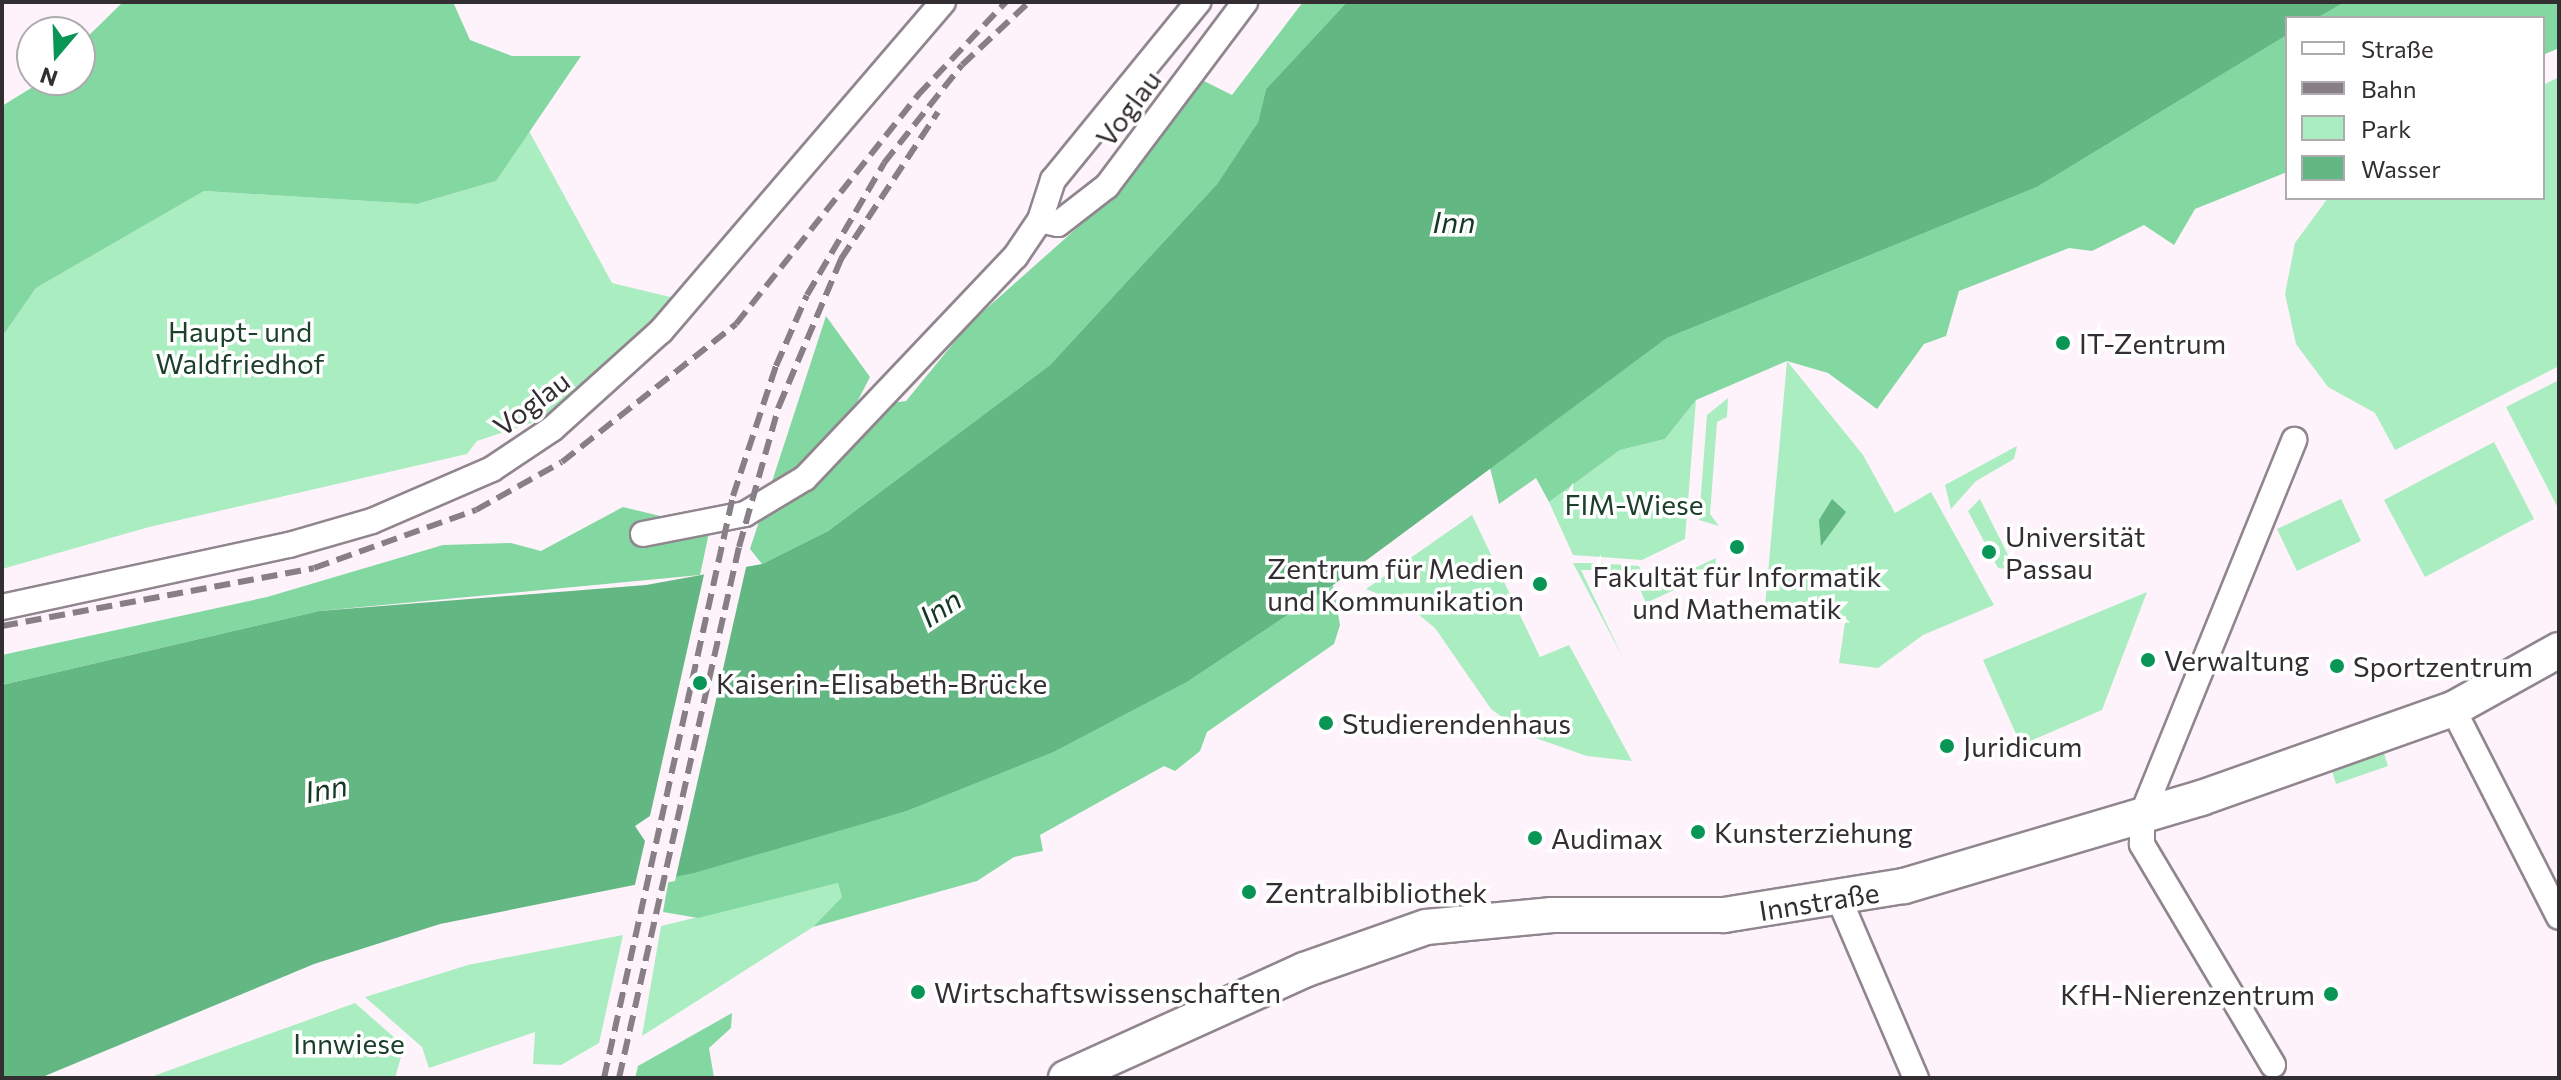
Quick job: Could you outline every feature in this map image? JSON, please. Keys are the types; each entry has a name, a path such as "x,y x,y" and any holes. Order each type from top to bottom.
{"street":[{"name":"Voglau","path":"2,607 303,541 372,521 492,469 552,429 661,331 943,2"},
{"name":"Voglau","path":"643,534 745,514 805,478 1015,257 1040,220 1053,180 1198,2"},
{"name":"Voglau","path":"1040,220 1058,224 1107,186 1245,2"},
{"path":"2273,1065 2142,844 2142,815 2294,440"},
{"name":"Innstraße","path":"1066,1078 1304,970 1426,927 1552,915 1724,915 1840,901 2142,815 2453,709 2559,650"},
{"path":"2453,709 2559,917"},
{"path":"1840,901 1916,1078"}],"green space":[{"path":"2559,77 2559,366 2395,450 2375,413 2328,387 2296,344 2285,294 2295,243 2327,200 2545,200 2545,84"},
{"name":"Haupt- und Waldfriedhof","path":"529,131 612,283 674,298 632,348 555,415 477,441 467,454 149,527 2,569 2,337 36,288 204,191 417,204 496,181"},
{"path":"1787,361 1863,455 1895,513 1931,492 1994,605 1923,635 1878,668 1839,663 1846,616 1765,607"},
{"path":"2559,380 2559,510 2506,407"},
{"path":"1728,398 1727,417 1717,422 1710,514 1719,526 1699,520 1707,415"},
{"name":"FIM-Wiese","path":"1696,400 1685,539 1642,560 1573,555 1549,502 1620,450 1665,439"},
{"path":"2494,442 2534,519 2425,577 2384,500"},
{"path":"2017,446 2014,459 1976,481 1951,509 1945,485"},
{"path":"1980,499 2015,570 1998,568 1968,511"},
{"path":"2341,499 2361,541 2297,571 2277,529"},
{"path":"1472,515 1540,657 1569,645 1632,761 1587,756 1527,735 1491,709 1435,628 1408,606 1366,589"},
{"path":"1716,558 1715,571 1646,603 1632,571 1609,570 1609,564 1639,566 1650,589"},
{"path":"1573,563 1604,563 1604,570 1581,570 1623,658"},
{"path":"2147,592 2102,710 2021,745 1983,660"},
{"path":"2384,753 2388,766 2336,784 2332,771"},
{"path":"838,883 843,896 813,927 642,1036 661,926"},
{"path":"623,935 599,1043 561,1065 533,1064 535,1032 429,1068 422,1047 365,997 468,965"},
{"name":"Innwiese","path":"355,1003 404,1046 395,1078 148,1078"}],"shaded area":[{"path":"123,2 453,2 470,40 512,56 581,56 496,181 417,204 204,191 36,288 2,337 2,106 18,96 96,96 96,28"},
{"path":"1303,2 1347,2 1266,89 1258,122 1217,184 1050,365 828,531 762,564 750,549 826,316 870,377 854,408 906,401 970,323 1086,220 1202,80 1232,95"},
{"path":"2345,2 2559,2 2559,48 2545,54 2545,16 2320,16"},
{"path":"2285,36 2285,173 2195,209 2174,245 2144,225 2092,251 2069,248 1959,291 1946,336 1924,344 1877,409 1828,373 1787,361 1696,400 1665,439 1620,450 1549,502 1536,478 1499,504 1490,468 1667,338 2037,187"},
{"path":"623,507 710,528 700,575 319,611 2,685 2,655 267,597 443,545 511,543 541,551"},
{"path":"1333,585 1340,625 1334,644 1207,732 1200,751 1175,771 1164,766 1040,835 1043,851 1014,857 977,881 813,927 842,897 838,883 698,918 663,912 669,878 907,811 1054,752 1187,682"},
{"path":"732,1013 731,1028 709,1048 714,1078 635,1078 638,1066"}],"water":[{"name":"Inn","path":"1347,2 2345,2 2320,16 2285,16 2285,36 2037,187 1667,338 1333,585 1187,682 1054,752 907,811 694,873 440,924 314,964 40,1078 2,1078 2,685 319,611 646,585 762,564 828,531 1050,365 1217,184 1258,122 1266,89"},
{"path":"1832,499 1846,512 1821,546 1819,520"}],"pier":[{"path":"747,563 675,881 634,889 645,841 635,826 650,816 705,570"}],"railway":[{"path":"2,626 314,568 476,510 562,462 736,324 918,95 1006,2"},
{"path":"604,1078 733,496 776,366 807,295 884,163 962,65 1029,2"},
{"path":"619,1078 739,547 779,406 841,259 938,112"}],"place":[{"name":"IT-Zentrum","path":"2063,343"},
{"name":"Fakultät für Informatik und Mathematik","path":"1737,547"},
{"name":"Universität Passau","path":"1989,552"},
{"name":"Zentrum für Medien und Kommunikation","path":"1540,584"},
{"name":"Verwaltung","path":"2148,660"},
{"name":"Sportzentrum","path":"2337,666"},
{"name":"Kaiserin-Elisabeth-Brücke","path":"700,683"},
{"name":"Studierendenhaus","path":"1326,723"},
{"name":"Juridicum","path":"1947,746"},
{"name":"Kunsterziehung","path":"1698,832"},
{"name":"Audimax","path":"1535,838"},
{"name":"Zentralbibliothek","path":"1249,892"},
{"name":"Wirtschaftswissenschaften","path":"918,992"},
{"name":"KfH-Nierenzentrum","path":"2331,994"}]}
